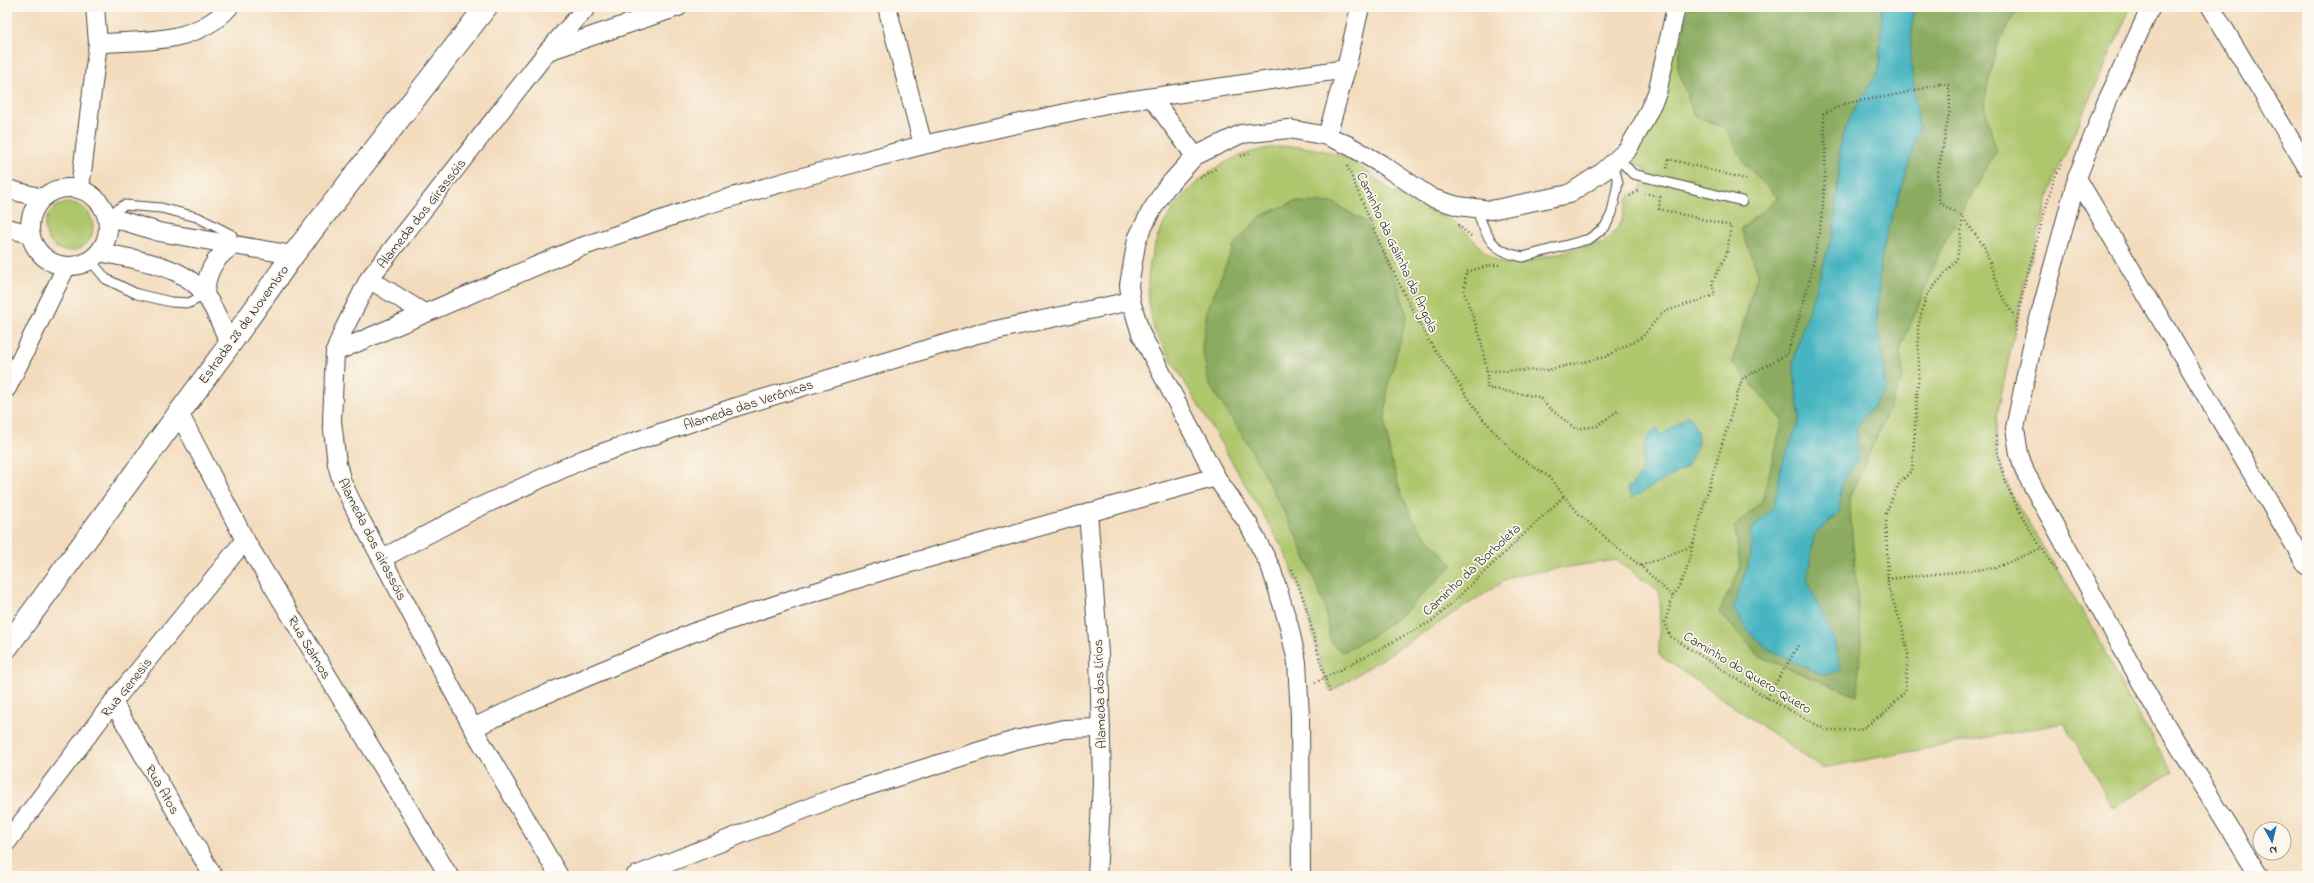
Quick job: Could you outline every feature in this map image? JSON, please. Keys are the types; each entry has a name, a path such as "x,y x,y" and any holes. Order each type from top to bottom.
{"street":[{"path":"80,189 98,43 95,7"},
{"path":"98,43 157,40 191,33 220,17 229,7"},
{"name":"Estrada 28 de Novembro","path":"7,647 230,344 293,255 486,7"},
{"name":"Alameda dos Girassóis","path":"559,876 473,728 345,488 337,464 332,421 335,352 343,331 369,279 547,52 587,7"},
{"path":"547,52 657,10 678,7"},
{"path":"887,7 923,145"},
{"path":"1327,136 1346,69 1360,7"},
{"path":"1301,876 1299,692 1297,662 1289,626 1271,568 1249,525 1216,477 1158,369 1141,334 1131,301 1129,286 1137,239 1150,213 1166,189 1195,156 1241,134 1289,129 1327,136 1374,160 1432,198 1458,206 1498,209 1570,194 1604,171 1628,149 1657,93 1676,7"},
{"path":"2151,7 2106,103 2077,178 2033,341 2016,428 2019,454 2025,472 2153,704 2259,876"},
{"path":"2211,7 2307,167"},
{"path":"335,352 578,248 705,205 923,145 1106,104 1346,69"},
{"path":"1152,98 1195,156"},
{"path":"2077,178 2307,566"},
{"path":"66,188 80,189 92,195 101,205 107,216 108,235 96,256 79,266 66,267 53,264 42,257 34,246 30,234 30,221 34,208 42,198 54,191 66,188"},
{"path":"7,189 42,198"},
{"path":"107,216 159,232 232,246 293,255"},
{"path":"7,228 30,234"},
{"path":"205,295 206,283 214,262 232,246"},
{"path":"96,256 151,264 186,277 205,295 230,344"},
{"path":"7,388 66,267"},
{"path":"369,279 424,313"},
{"name":"Alameda das Verônicas","path":"383,558 475,509 584,459 736,407 977,334 1131,301"},
{"name":"Rua Salmos","path":"179,413 245,540 449,876"},
{"path":"473,728 532,700 699,631 889,569 1216,477"},
{"name":"Alameda dos Lírios","path":"1088,512 1099,654 1102,783 1098,876"},
{"name":"Rua Genesis","path":"8,840 113,702 245,540"},
{"name":"Rua Atos","path":"113,702 213,876"},
{"path":"635,876 846,793 1015,740 1064,729 1101,728"}],"lane":[{"path":"1616,160 1633,174 1742,200"},
{"path":"1476,208 1491,243 1513,255 1523,257 1589,239 1604,227 1612,213 1618,183 1616,160"},
{"path":"107,216 124,206 154,207 179,212 215,225 232,235 232,246"},
{"path":"96,256 106,279 137,294 172,302 189,303 205,295"}],"path":[{"name":"Caminho do Quero-Quero","path":"1940,84 1949,86 1950,110 1937,178 1938,193 1939,200 1943,205 1963,218 1957,259 1926,296 1918,328 1919,369 1912,470 1898,485 1886,513 1888,587 1902,626 1908,654 1904,692 1885,713 1860,730 1826,730 1766,698 1670,636 1665,622 1673,597 1685,574 1742,379 1787,354 1791,342 1808,284 1820,226 1825,188 1826,136 1823,114 1847,103 1940,84"},
{"path":"1238,157 1256,151"},
{"path":"2014,336 2026,282 2052,186 2064,158"},
{"name":"Caminho da Galinha da Angola","path":"1345,160 1382,248 1429,341 1482,419 1516,455 1548,476 1579,514 1615,546 1641,566 1673,597"},
{"path":"1640,191 1646,169 1666,174 1669,160 1748,180"},
{"path":"1196,183 1222,165"},
{"path":"1487,371 1548,370 1605,357 1642,336 1663,312 1715,295 1712,283 1727,253 1731,226 1659,209 1660,197 1640,191 1632,193 1627,200"},
{"path":"1963,218 1984,246 2000,292 2016,319"},
{"path":"1455,223 1474,239"},
{"path":"1492,260 1505,265 1491,265 1466,272 1464,292 1480,336 1487,371 1487,388 1539,397 1548,407 1576,429 1597,426 1619,410"},
{"path":"1996,432 1997,455 2006,483 2058,574"},
{"name":"Caminho da Borboleta","path":"1299,692 1434,620 1564,496"},
{"path":"1641,566 1693,545"},
{"path":"1888,579 1995,568 2042,548"},
{"path":"1290,564 1306,607 1330,692"},
{"path":"1766,698 1799,644"}],"green space":[{"path":"1685,7 2131,7 2054,179 2025,282 1996,420 1997,455 2011,495 2095,631 2128,699 2173,772 2113,807 2064,723 1822,768 1659,655 1660,592 1616,560 1514,575 1330,692 1321,666 1306,607 1284,550 1155,332 1149,305 1148,278 1154,248 1166,220 1183,196 1206,175 1231,160 1259,150 1289,146 1320,150 1347,158 1409,202 1443,216 1455,223 1488,255 1503,263 1511,265 1603,242 1611,236 1621,223 1629,196 1640,191 1646,169 1635,164 1632,158"},
{"path":"1689,7 2019,7 1996,47 1984,103 1996,151 1941,249 1900,350 1903,378 1849,498 1861,641 1857,696 1760,657 1719,612 1740,568 1735,526 1762,501 1783,420 1732,362 1758,273 1741,229 1778,198 1746,165 1726,129 1694,115 1677,66"},
{"path":"1294,202 1334,203 1366,222 1397,283 1407,316 1388,385 1385,420 1390,456 1401,493 1417,526 1453,565 1401,615 1370,637 1342,652 1330,641 1325,607 1298,539 1248,444 1209,384 1202,348 1207,311 1234,245 1261,216"},
{"path":"64,203 74,203 86,210 93,222 93,232 86,244 74,251 64,251 56,247 49,240 45,232 45,222 49,214 56,207"}],"water":[{"path":"1882,7 1914,7 1910,55 1919,128 1910,163 1887,232 1880,266 1877,321 1886,390 1856,428 1859,458 1842,483 1839,513 1814,535 1807,580 1834,639 1840,670 1825,675 1797,664 1766,647 1748,631 1733,609 1751,556 1751,530 1774,506 1782,464 1800,419 1793,364 1801,333 1834,232 1841,140 1849,118 1879,71"},
{"path":"1688,415 1697,430 1698,444 1687,467 1632,498 1627,488 1636,481 1640,474 1643,451 1649,436 1657,428 1662,435"}]}
